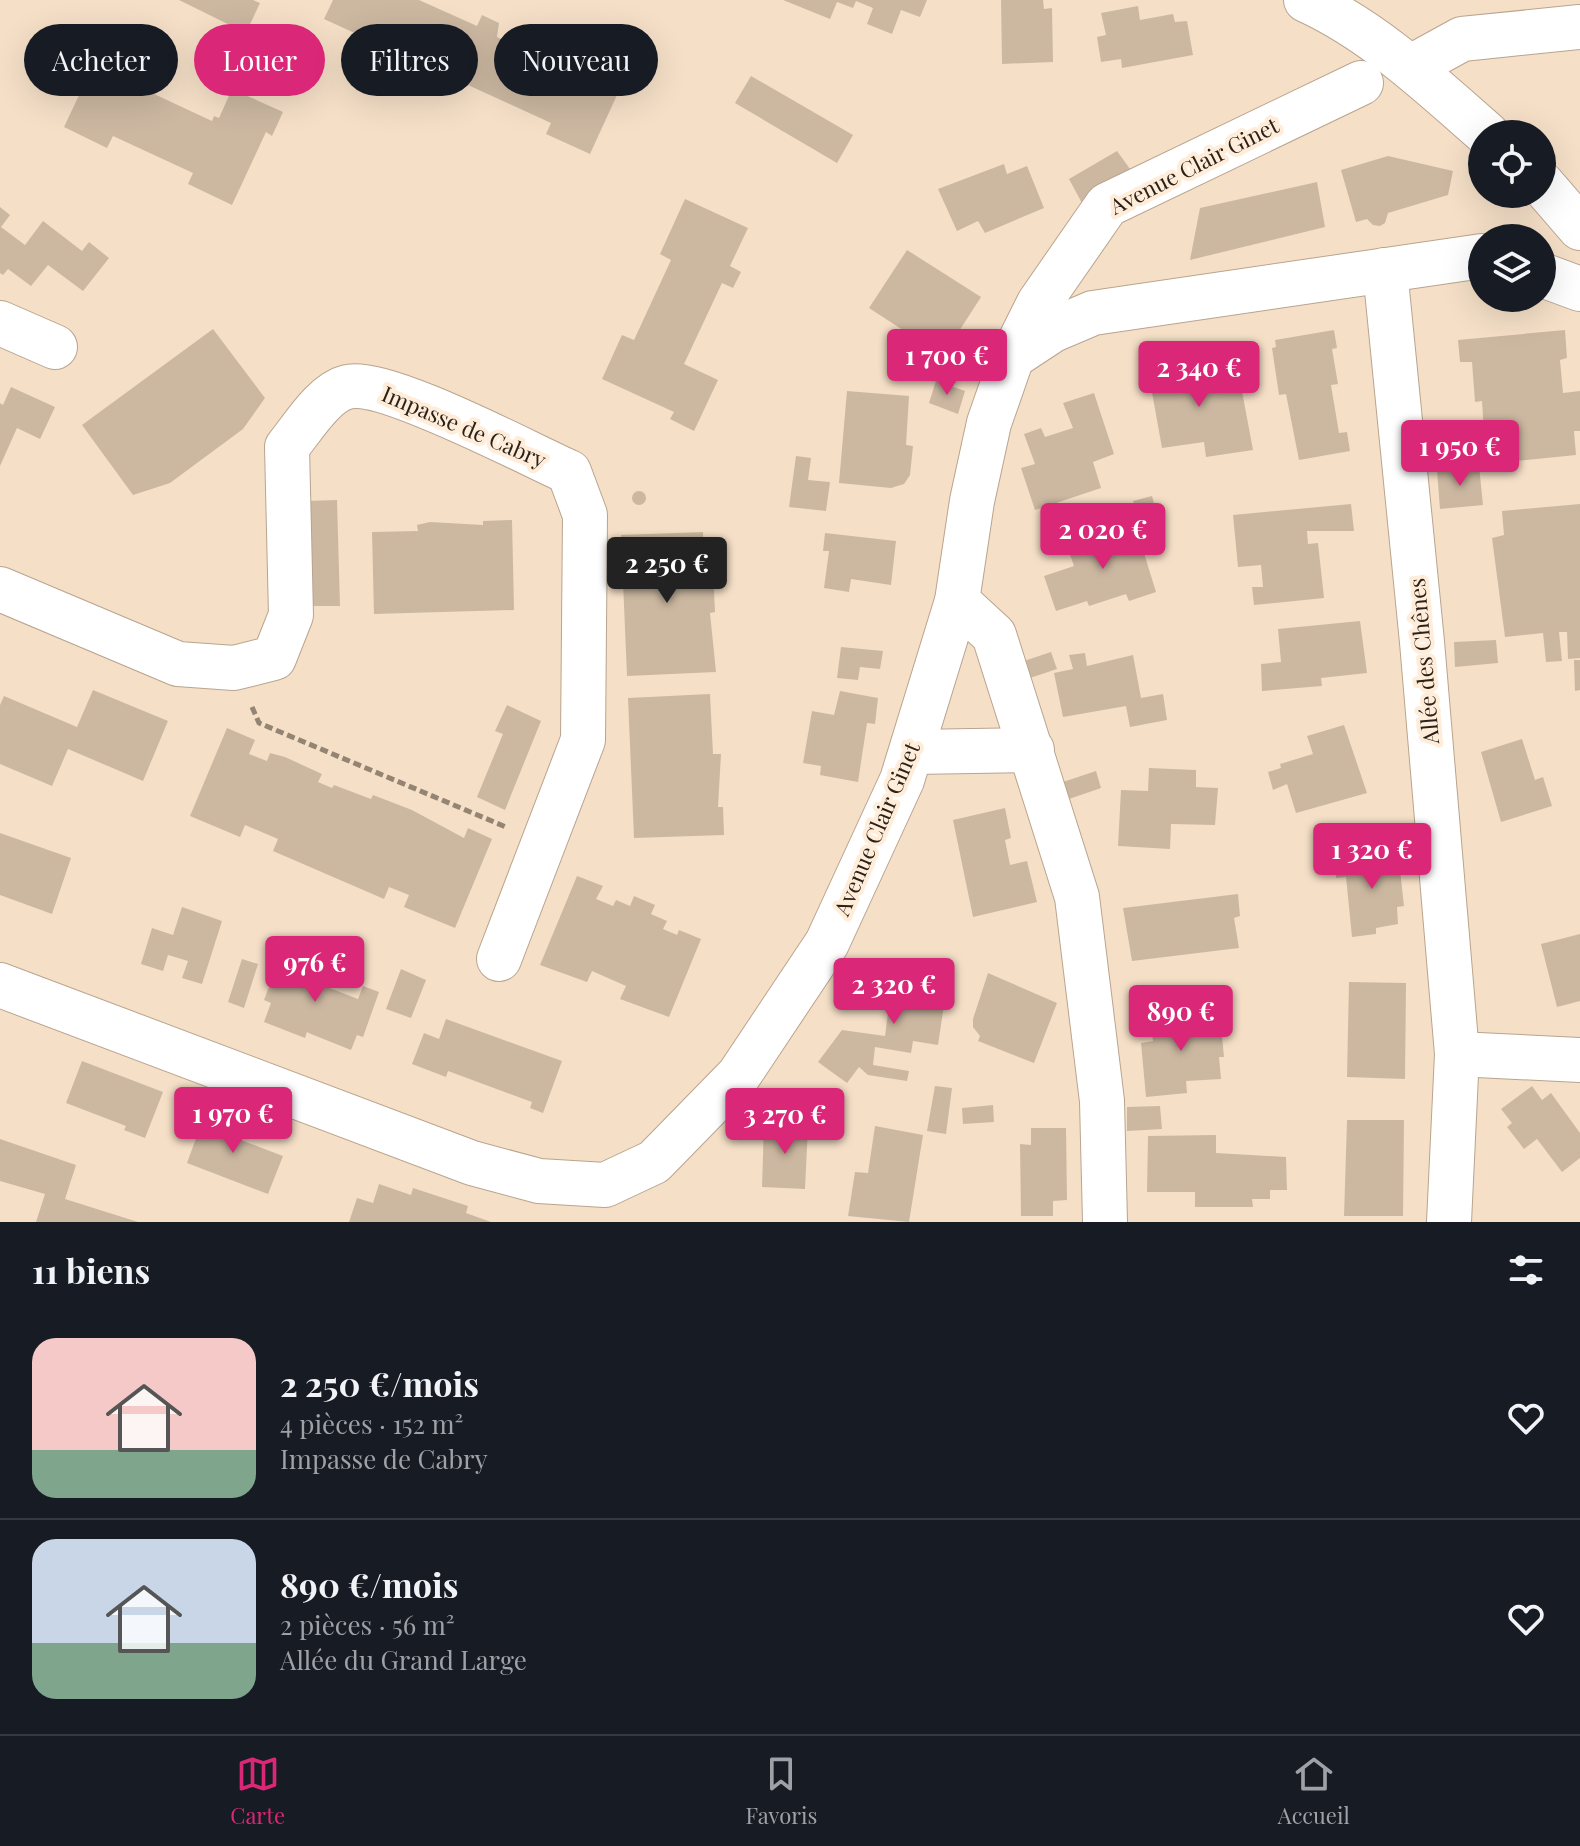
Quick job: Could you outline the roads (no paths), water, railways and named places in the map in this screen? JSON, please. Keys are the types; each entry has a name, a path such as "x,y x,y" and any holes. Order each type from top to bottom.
{"street":[{"path":"1306,0 1327,10 1411,67 1471,120"},
{"path":"1411,67 1462,39 1580,27"},
{"name":"Avenue Clair Ginet","path":"0,985 472,1163 539,1181 605,1185 654,1162 739,1075 827,943 913,752 957,601 972,501 989,423 1012,357 1039,303 1107,205 1361,83"},
{"path":"1556,200 1580,228"},
{"path":"1012,357 1053,330 1093,313 1468,258"},
{"name":"Allée des Chênes","path":"1385,270 1421,626 1457,1054 1449,1222"},
{"path":"1556,280 1580,289"},
{"path":"0,323 55,347"},
{"name":"Impasse de Cabry","path":"0,589 178,664 234,668 274,658 291,615 287,447 324,402 347,387 385,389 569,472 585,515 583,740 499,959"},
{"path":"957,601 994,635 1077,897 1102,1101 1105,1222"},
{"path":"913,752 1032,750"},
{"path":"1457,1054 1580,1060"}]}
